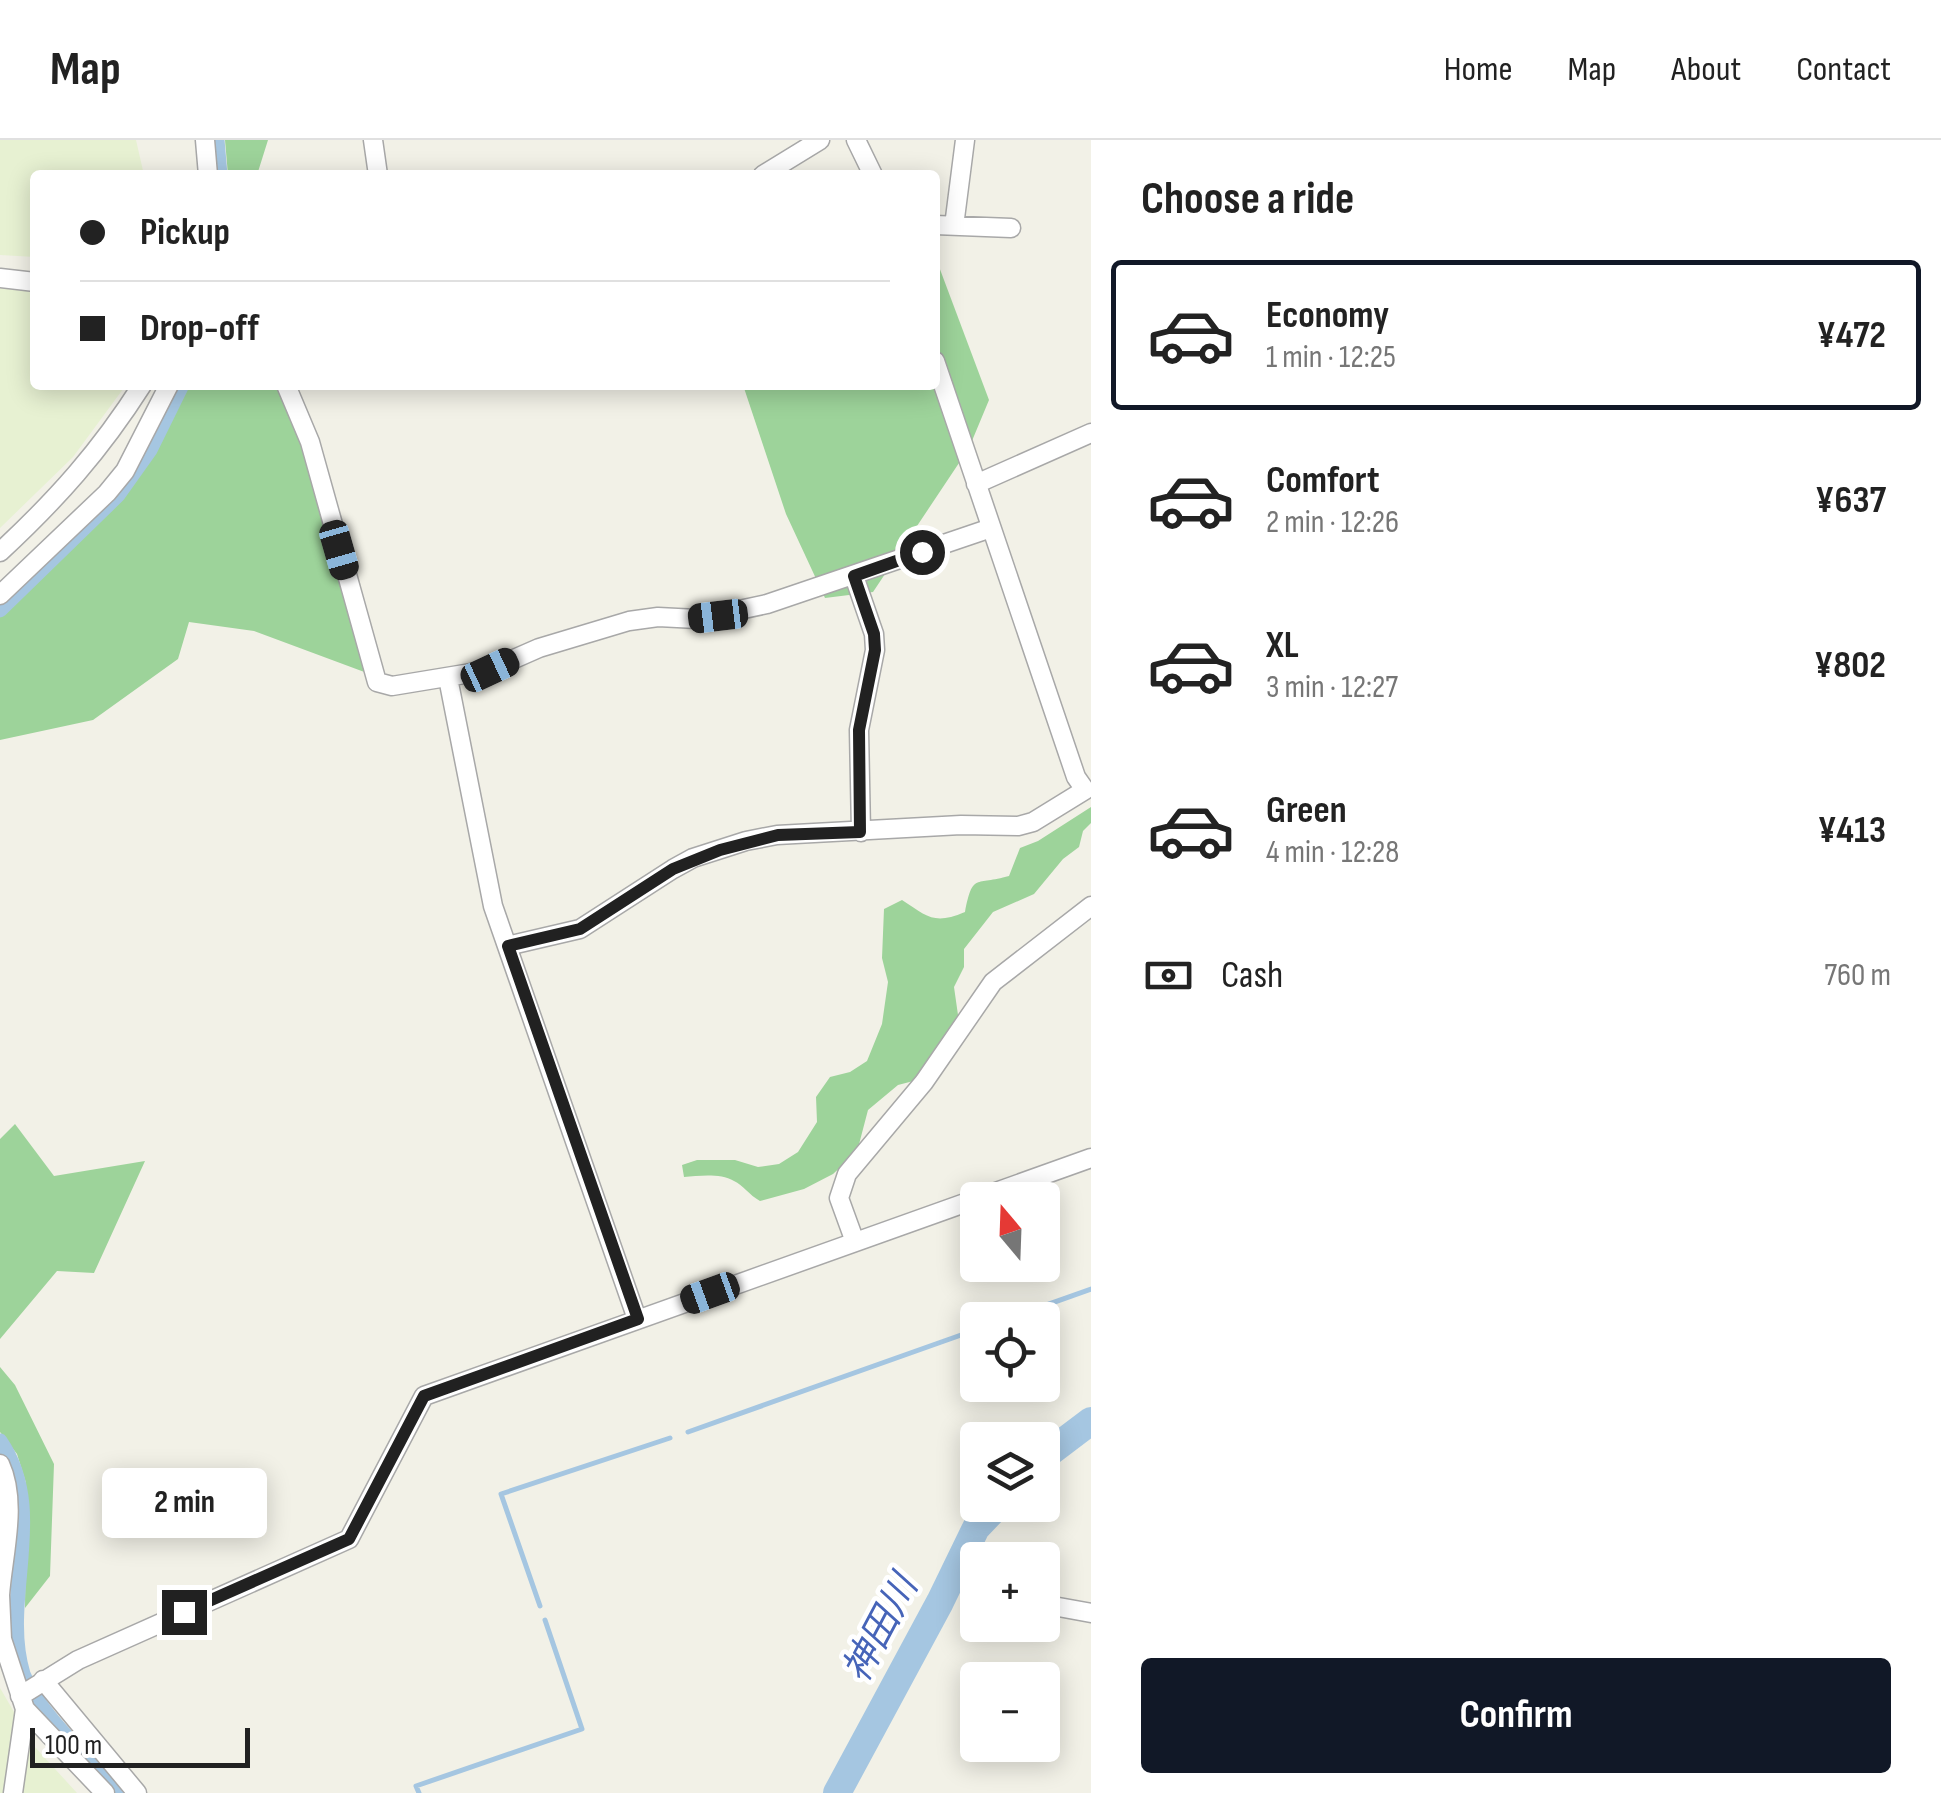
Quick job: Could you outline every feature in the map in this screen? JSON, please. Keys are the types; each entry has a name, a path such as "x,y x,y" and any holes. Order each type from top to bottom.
{"street":[{"path":"206,140 208,170"},
{"path":"373,140 377,170"},
{"path":"771,170 820,140"},
{"path":"856,140 871,170"},
{"path":"954,226 965,140"},
{"path":"940,225 1011,228"},
{"path":"0,278 30,281"},
{"path":"508,946 580,929 673,869 746,841 778,835 1018,826 1033,822 1089,788 1076,777 940,377"},
{"path":"0,552 82,472 139,390"},
{"path":"0,594 116,482 140,447 167,390"},
{"path":"288,390 310,442 378,682 392,686 490,670 539,648 630,621 718,616 768,604 991,528"},
{"path":"976,484 1091,432"},
{"path":"854,576 874,634 875,650 859,730 860,832"},
{"path":"448,678 489,888 638,1319"},
{"path":"855,1242 839,1198 847,1174 924,1082 993,982 1091,906"},
{"path":"30,1692 114,1644 349,1539 424,1396 1091,1158"},
{"path":"0,1464 8,1486 0,1595 4,1661 105,1793"},
{"path":"1060,1608 1091,1614"},
{"path":"13,1793 30,1692"},
{"path":"30,1692 138,1793"}],"green space":[{"path":"0,140 136,140 143,170 30,170 30,257 0,255"},
{"path":"225,140 268,140 259,170 228,170"},
{"path":"940,269 989,400 969,448 873,592 825,598 786,514 745,390 940,390"},
{"path":"0,288 30,291 30,390 122,390 73,457 0,528"},
{"path":"186,390 282,390 304,445 367,673 254,631 189,622 178,659 93,720 0,740 0,612 104,506 171,418"},
{"path":"1091,807 1091,823 1083,831 1079,847 1063,859 1034,894 993,912 964,949 964,967 954,987 959,1022 921,1079 898,1085 868,1110 857,1152 833,1174 804,1189 760,1201 728,1178 684,1177 682,1165 697,1160 735,1160 758,1167 779,1164 798,1152 817,1122 816,1097 830,1077 850,1072 867,1061 882,1024 888,982 882,958 884,909 902,900 932,917 946,918 965,912 973,886 1009,876 1020,848"},
{"path":"15,1124 54,1176 145,1161 94,1273 57,1271 0,1339 0,1139"},
{"path":"0,1367 15,1385 54,1464 50,1576 25,1608 26,1483 17,1454 0,1432"},
{"path":"0,1688 34,1746 77,1793 0,1793"}],"waterway":[{"path":"217,140 220,170"},
{"path":"0,610 118,495 150,450 180,390"},
{"path":"1055,1302 1091,1289"},
{"path":"688,1432 960,1335"},
{"name":"神田川","path":"1060,1444 1091,1421"},
{"path":"540,1606 501,1494 670,1438"},
{"path":"0,1441 14,1468 21,1497 17,1645 23,1674 53,1721 120,1793"},
{"name":"神田川","path":"837,1793 982,1522"},
{"path":"419,1793 416,1786 582,1729 545,1620"}],"route":[{"path":"184,1612 349,1539 424,1396 638,1319 508,946 580,929 673,869 746,841 778,835 860,832 859,730 875,650 874,634 854,576 922,552"}]}
